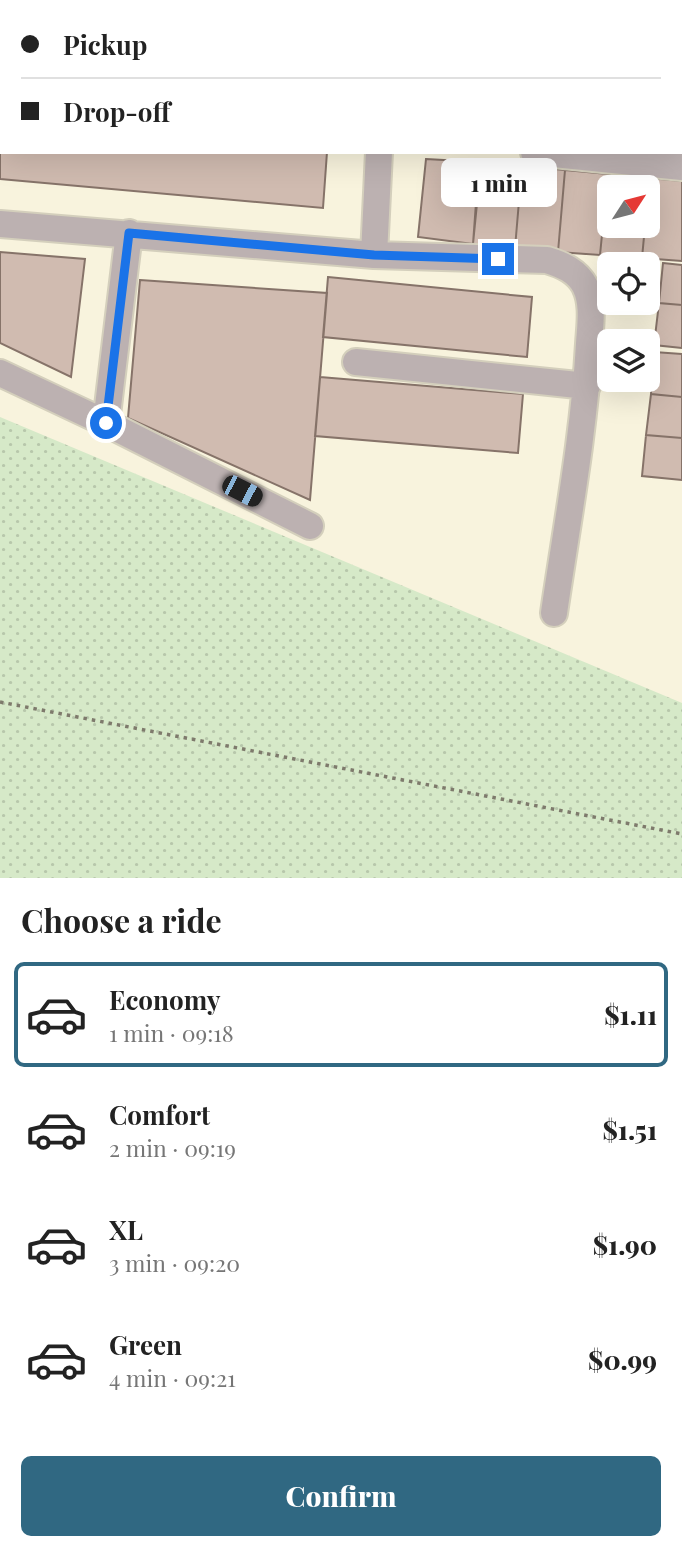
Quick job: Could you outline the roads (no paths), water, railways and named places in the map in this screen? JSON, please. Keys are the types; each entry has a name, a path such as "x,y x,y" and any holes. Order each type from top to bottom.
{"lane":[{"path":"374,255 379,154"},
{"path":"554,154 682,167"},
{"path":"0,224 374,255 547,260 563,265 586,287 591,306 587,386 554,613"},
{"path":"106,423 129,233"},
{"path":"356,362 587,386"},
{"path":"0,373 310,526"}]}
